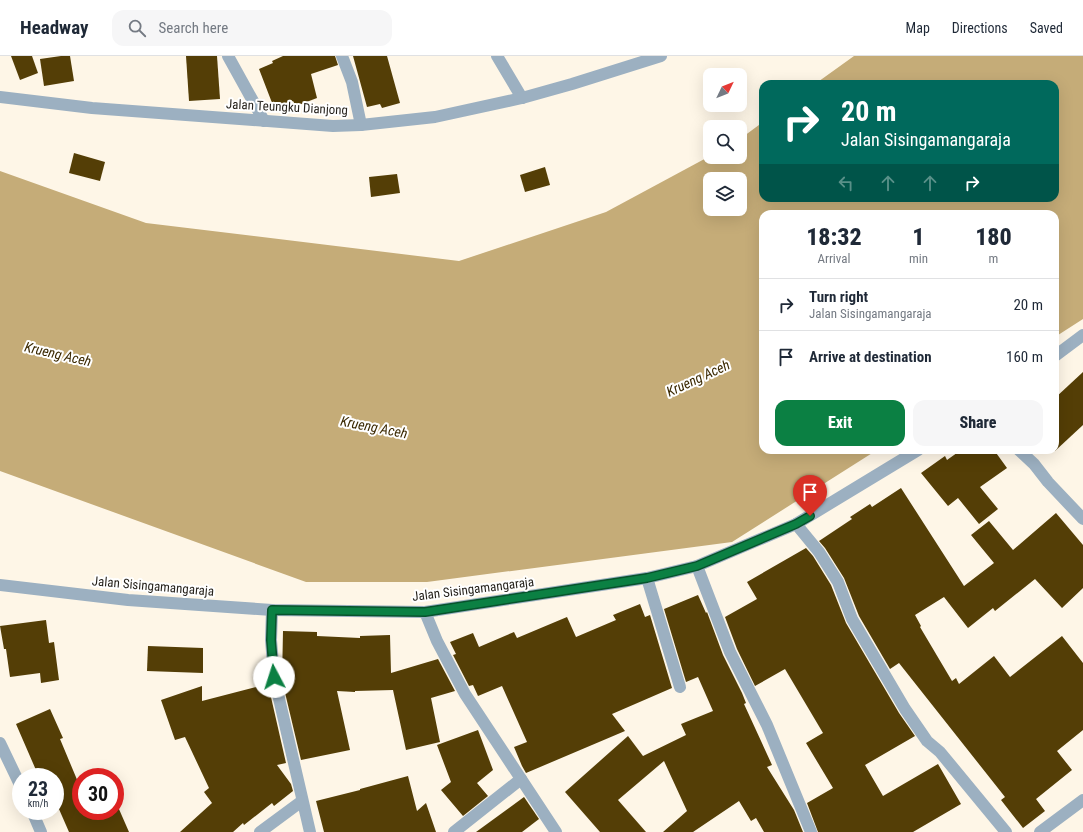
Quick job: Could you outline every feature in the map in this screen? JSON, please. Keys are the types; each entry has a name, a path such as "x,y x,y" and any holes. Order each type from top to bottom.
{"street":[{"path":"228,56 264,121"},
{"path":"342,56 352,82 362,125"},
{"path":"497,56 522,98"},
{"name":"Jalan Teungku Dianjong","path":"0,95 92,108 333,126 362,125 434,117 522,98 572,84 655,57"},
{"path":"1059,353 1083,335"},
{"name":"Jalan Sisingamangaraja","path":"0,584 128,600 272,610 425,612 647,578 697,566 796,524 911,454"},
{"path":"1023,454 1083,519"},
{"path":"796,524 819,552 838,582 852,619 905,709 927,741 940,752 1006,832"},
{"path":"697,566 730,652 767,725 811,832"},
{"path":"647,578 680,687"},
{"path":"272,610 271,640 274,677 310,832"},
{"path":"425,612 437,641 465,694 556,832"},
{"path":"0,743 12,768"},
{"path":"454,832 521,779"},
{"path":"1040,832 1083,800"},
{"path":"260,832 302,802"},
{"path":"36,820 41,832"}],"water":[{"name":"Krueng Aceh","path":"854,56 1083,56 1083,319 1059,334 1059,210 759,210 759,454 871,454 732,542 427,582 306,582 0,471 0,171 146,223 459,261 606,212 703,160 703,164 747,164 747,134 759,125 759,202 1059,202 1059,80 821,80"}],"building":[{"path":"11,56 32,56 38,73 20,80"},
{"path":"70,56 74,81 44,86 40,59"},
{"path":"186,56 217,56 220,99 189,101"},
{"path":"283,56 335,56 338,65 311,74 317,98 296,106 293,101 274,108 259,69 273,63 272,61"},
{"path":"353,56 387,56 400,103 382,108 380,104 367,107"},
{"path":"74,153 105,162 100,181 69,173"},
{"path":"545,167 550,185 525,192 520,175"},
{"path":"397,174 400,193 371,197 369,177"},
{"path":"1083,372 1083,425 1059,447 1059,394"},
{"path":"955,454 997,454 1007,468 980,487 998,509 979,524 958,498 948,506 921,473 945,456 947,460"},
{"path":"901,488 964,586 994,563 971,535 989,521 1013,550 1056,513 1083,545 1083,588 1062,608 1035,579 995,611 993,608 968,628 944,597 915,615 921,626 920,627 952,681 956,678 959,684 994,656 1010,677 1062,636 1083,663 1083,730 1057,751 1072,770 1036,799 1045,811 1023,828 1001,800 1005,797 899,663 890,669 859,616 844,578 819,541 852,519 850,517 870,504 872,507"},
{"path":"806,548 813,556 831,585 846,623 899,713 915,736 865,765 883,796 938,764 961,804 913,832 818,832 807,803 833,788 806,743 823,733 785,669 755,686 737,649 725,617 757,599 747,582"},
{"path":"698,595 706,613 707,612 723,655 742,693 746,703 744,704 772,765 767,767 794,810 803,832 764,832 756,818 751,821 739,801 693,832 663,832 687,811 664,761 618,800 646,832 600,832 565,792 628,736 643,756 686,735 681,724 713,711 698,677 686,682 664,609"},
{"path":"640,604 645,617 650,615 672,688 612,714 625,731 526,773 514,747 527,742 502,686 478,696 473,685 469,686 453,655 456,654 450,642 473,633 479,647 514,632 517,638 567,617 576,637 616,620 613,615"},
{"path":"46,620 49,643 54,642 59,680 41,683 40,673 10,677 6,649 4,649 0,626"},
{"path":"283,631 317,632 317,636 360,638 360,636 390,635 391,673 438,659 455,691 431,698 440,742 406,750 393,690 355,692 337,691 350,750 301,760 282,680"},
{"path":"148,646 203,648 203,673 147,671"},
{"path":"268,684 286,763 277,765 291,784 293,791 274,806 272,803 244,825 243,823 233,832 180,832 212,803 204,792 209,788 185,737 175,740 161,700 202,686 202,701"},
{"path":"50,709 63,738 60,739 72,768 72,820 124,820 129,832 69,832 64,820 64,768 35,768 16,724"},
{"path":"478,730 493,770 477,783 488,796 463,816 441,790 451,782 437,745"},
{"path":"408,776 417,811 426,803 436,832 324,832 316,801"},
{"path":"524,797 539,819 522,832 476,832"}],"route":[{"path":"274,677 271,640 272,610 425,612 647,578 697,566 796,524 810,516"}]}
